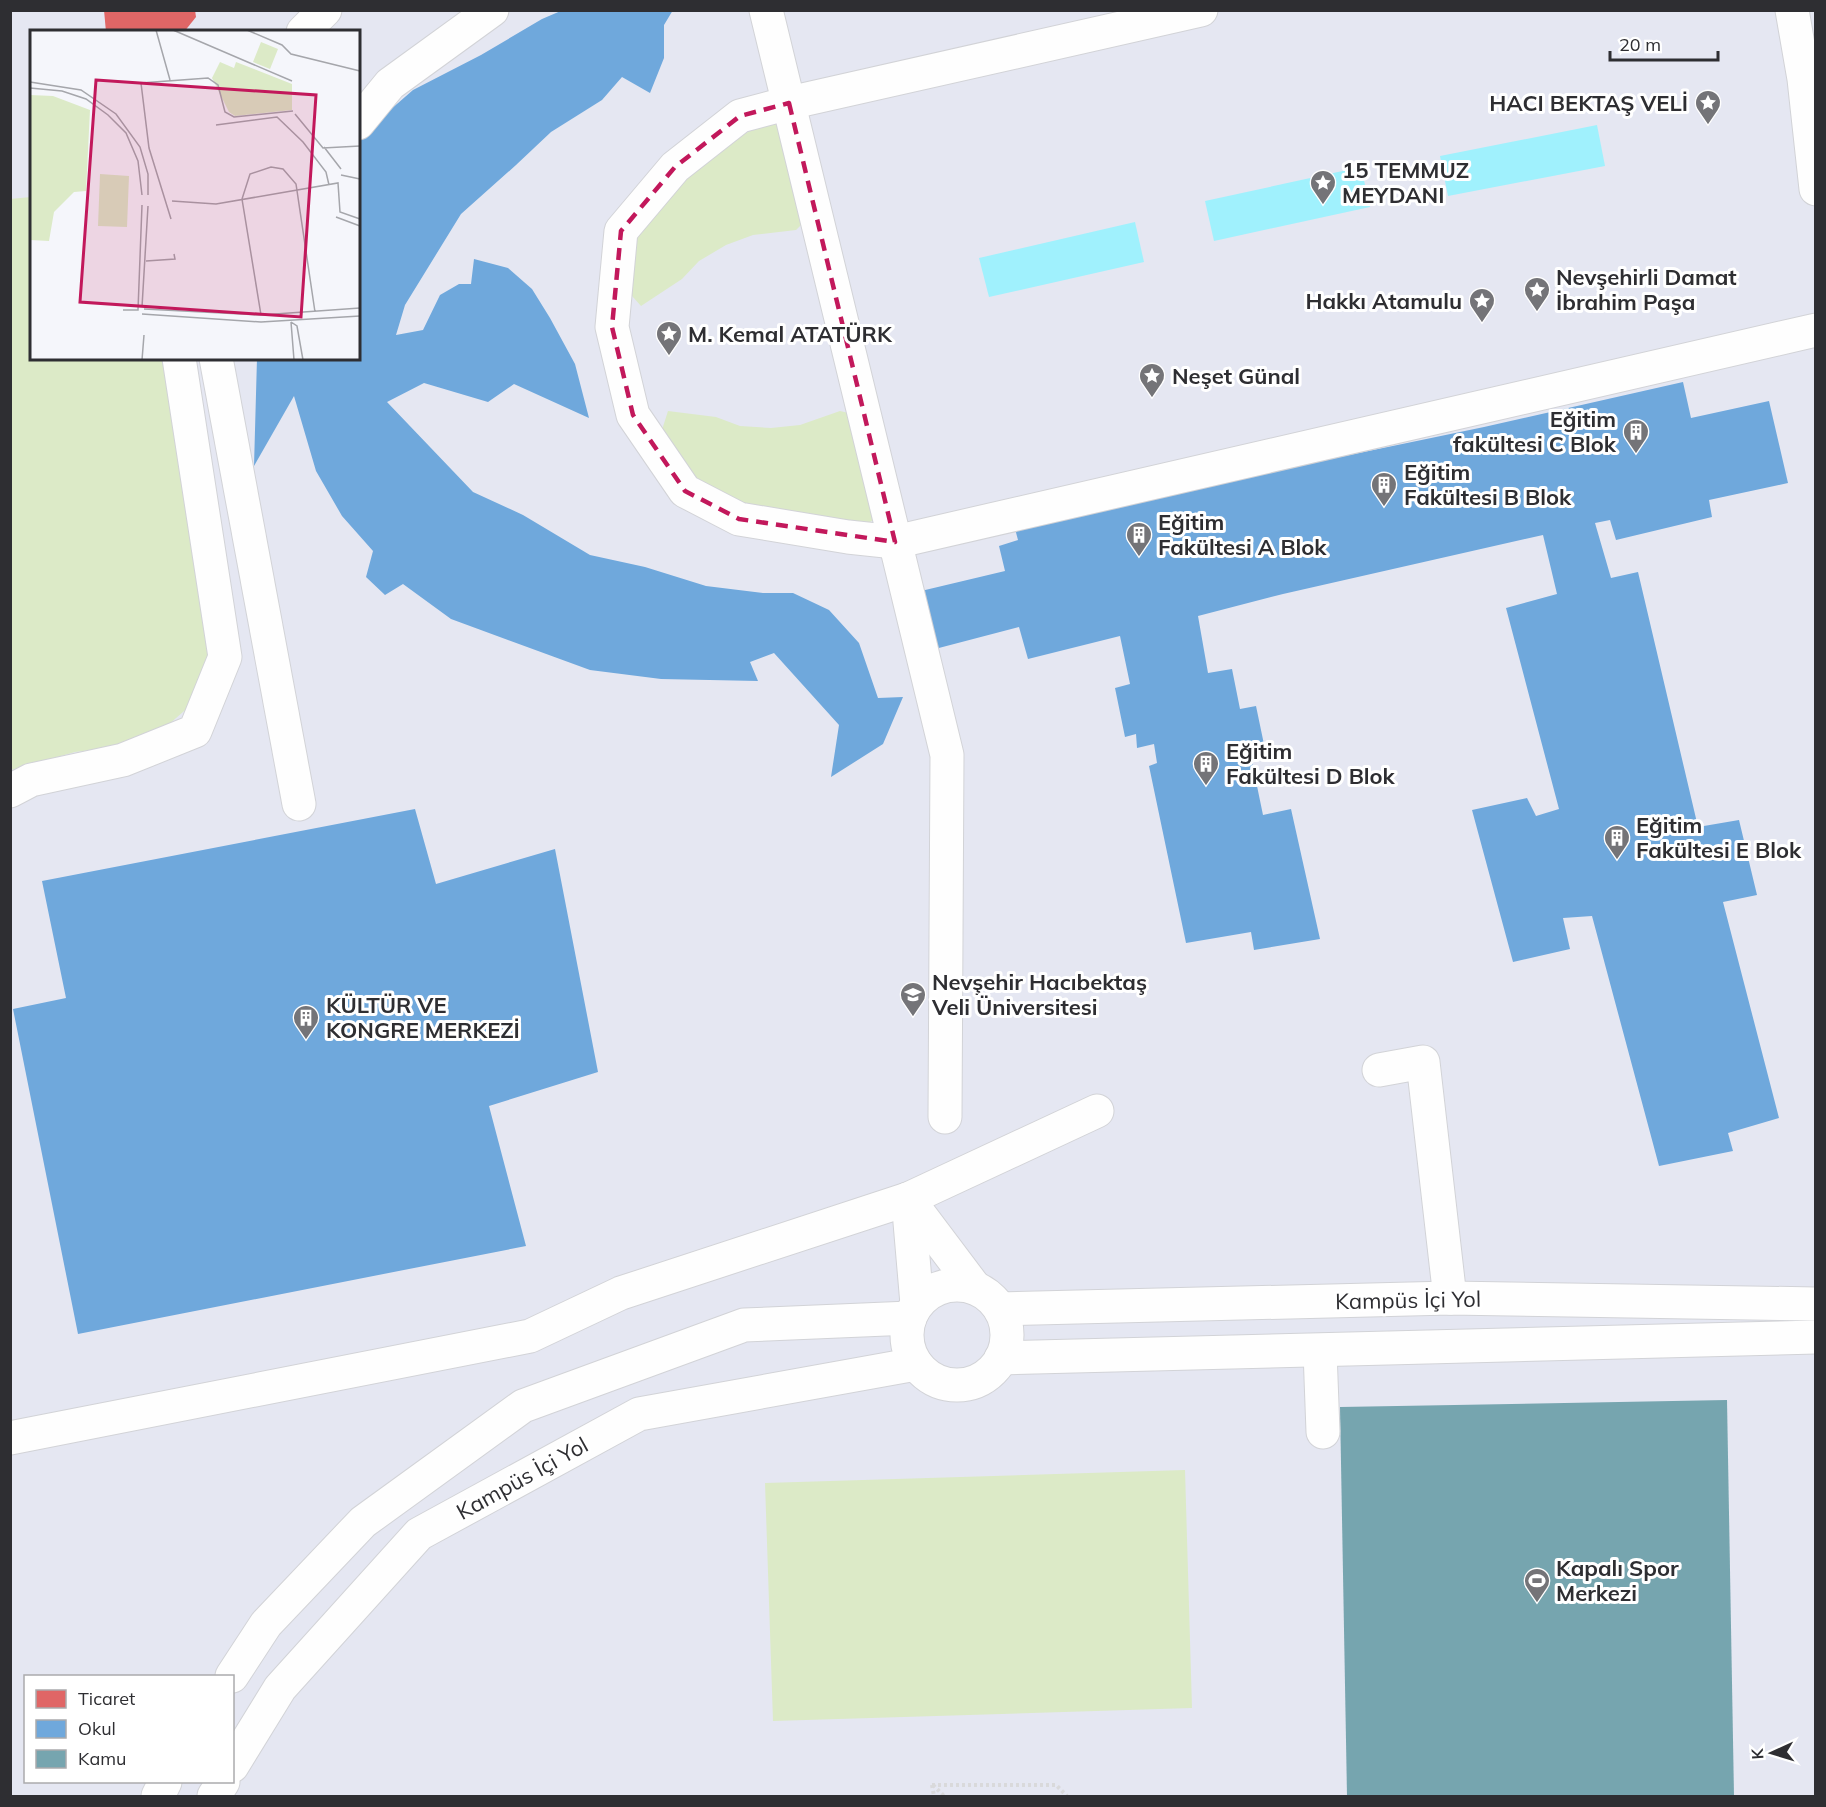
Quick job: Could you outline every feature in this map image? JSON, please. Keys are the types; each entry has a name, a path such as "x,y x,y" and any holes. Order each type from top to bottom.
{"street":[{"path":"305,30 325,10"},
{"path":"360,121 390,84 492,10"},
{"path":"766,10 947,755 945,1117"},
{"path":"1201,10 740,116 675,167 621,231 612,327 633,415 685,491 739,519 848,537 895,542 1815,330"},
{"path":"1792,10 1812,78 1815,189"},
{"path":"10,791 31,780 123,760 195,731 225,657 179,360"},
{"path":"216,360 299,804"},
{"path":"1379,1070 1423,1062 1450,1298"},
{"path":"10,1438 530,1336 621,1293 908,1200 1097,1111"},
{"path":"908,1200 975,1288"},
{"path":"233,1675 266,1624 363,1522 523,1406 744,1324 913,1311 929,1293 959,1284 975,1288 990,1296 1000,1310 1006,1326 1007,1342 992,1372 977,1381 961,1385 944,1384 929,1376 916,1364 909,1349 907,1333 913,1311 908,1200"},
{"name":"Kampüs İçi Yol","path":"1000,1310 1450,1298 1815,1304"},
{"path":"1001,1358 1815,1337"},
{"path":"1320,1351 1323,1432"},
{"name":"Kampüs İçi Yol","path":"234,1763 280,1688 418,1534 639,1414 916,1364"},
{"path":"158,1797 165,1783"},
{"path":"214,1797 222,1783"}],"path":[{"path":"932,1785 934,1797"},
{"path":"932,1785 944,1797"},
{"path":"932,1785 1056,1785 1067,1797"}],"highlighted area":[{"path":"789,103 895,542 739,519 685,491 633,415 612,327 621,231 675,167 740,116"}],"shaded area":[{"name":"Nevşehir Hacıbektaş Veli Üniversitesi","path":"11,11 1815,11 1815,1796 11,1796"}],"green space":[{"path":"786,117 805,221 796,230 753,235 726,245 699,261 682,279 641,306 624,287 625,259 645,212 730,141"},
{"path":"30,197 30,360 165,360 216,647 191,705 160,732 123,746 75,752 11,770 10,199"},
{"path":"668,411 716,417 740,426 771,428 800,425 840,411 853,414 881,516 868,523 820,520 743,507 698,484 660,436"},
{"path":"1185,1470 1192,1708 773,1721 765,1483"}],"water":[{"path":"1597,125 1605,166 1448,196 1440,156"},
{"path":"1361,167 1370,207 1214,241 1205,201"},
{"path":"1135,222 1144,262 989,297 979,258"}],"building: Ticaret":[{"path":"104,10 195,10 196,17 186,30 106,30"}],"building: Okul":[{"path":"563,10 673,10 664,25 664,58 650,93 622,77 602,100 551,132 461,214 405,305 396,335 423,330 440,295 459,284 471,284 474,259 508,268 532,289 575,364 589,418 514,384 488,402 424,383 387,402 473,492 523,515 590,555 645,567 706,586 763,593 793,593 829,610 859,643 878,698 903,697 883,744 831,777 839,725 774,653 750,662 758,681 661,679 590,670 451,619 403,584 385,595 366,577 373,551 342,516 316,471 294,396 254,466 257,360 360,360 360,136 413,90 481,55 542,19"},
{"path":"1683,382 1691,418 1769,401 1788,483 1709,500 1712,517 1616,540 1610,520 1595,523 1611,578 1638,572 1698,827 1739,820 1757,895 1723,902 1779,1118 1728,1133 1733,1151 1659,1166 1592,916 1563,918 1570,949 1513,962 1472,810 1527,798 1536,816 1559,809 1506,608 1557,594 1543,535 1283,594 1198,616 1208,673 1232,669 1240,709 1256,706 1266,754 1251,757 1263,815 1291,809 1320,939 1254,950 1251,932 1186,943 1149,766 1157,763 1154,744 1137,748 1136,734 1125,737 1115,688 1130,684 1120,636 1028,659 1019,627 935,649 921,591 1005,571 999,546 1018,540 1014,525 1484,427"},
{"name":"KÜLTÜR VE KONGRE MERKEZİ","path":"415,809 436,884 555,849 598,1072 489,1106 526,1246 78,1334 13,1009 66,998 42,881"}],"building: Kamu":[{"name":"Kapalı Spor Merkezi","path":"1727,1400 1734,1796 1347,1796 1340,1407"}],"place":[{"name":"HACI BEKTAŞ VELİ","path":"1708,126"},
{"name":"15 TEMMUZ MEYDANI","path":"1323,206"},
{"name":"Nevşehirli Damat İbrahim Paşa","path":"1537,313"},
{"name":"Hakkı Atamulu","path":"1482,324"},
{"name":"M. Kemal ATATÜRK","path":"669,357"},
{"name":"Neşet Günal","path":"1152,399"},
{"name":"Eğitim fakültesi C Blok","path":"1636,455"},
{"name":"Eğitim Fakültesi B Blok","path":"1384,508"},
{"name":"Eğitim Fakültesi A Blok","path":"1139,558"},
{"name":"Eğitim Fakültesi D Blok","path":"1206,787"},
{"name":"Eğitim Fakültesi E Blok","path":"1617,861"},
{"name":"Nevşehir Hacıbektaş Veli Üniversitesi","path":"913,1018"},
{"name":"KÜLTÜR VE KONGRE MERKEZİ","path":"306,1041"},
{"name":"Kapalı Spor Merkezi","path":"1537,1604"}]}
